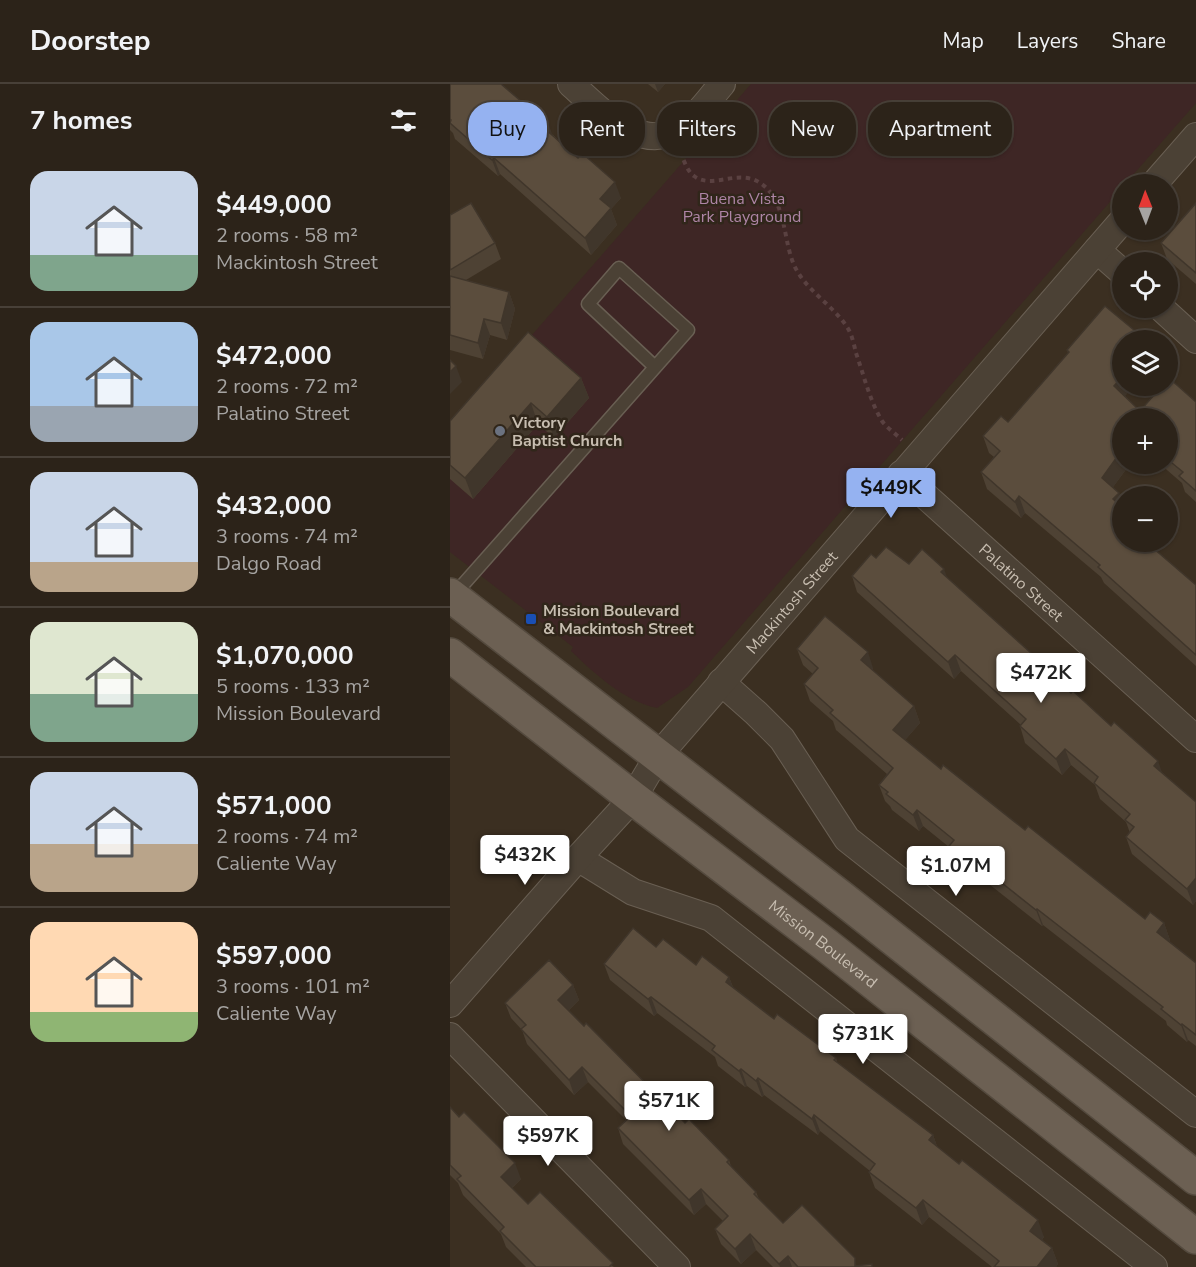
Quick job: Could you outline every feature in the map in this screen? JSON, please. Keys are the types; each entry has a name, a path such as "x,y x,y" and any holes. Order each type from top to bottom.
{"main road":[{"path":"451,596 843,899 1196,1178"},
{"name":"Mission Boulevard","path":"450,655 826,945 1196,1237"}],"street":[{"path":"571,84 615,122 648,136 657,135"},
{"path":"706,102 722,84"},
{"path":"1163,174 1196,136"},
{"name":"Mackintosh Street","path":"450,1004 633,798 658,756 1112,233"},
{"path":"1097,250 1112,263"},
{"path":"1172,318 1196,339"},
{"name":"Palatino Street","path":"901,474 1196,739"},
{"path":"722,682 782,739 847,838 1196,1114"},
{"path":"578,858 633,892 711,918 1154,1267"},
{"path":"450,1036 677,1267"}],"lane":[{"path":"451,596 655,368 688,330 618,268 588,304 655,368"}],"path":[{"path":"683,156 693,176 715,181 729,177 743,177 757,181 770,191 778,205 794,264 807,286 848,328 870,394 883,423 918,454"}],"green space":[{"name":"Buena Vista Park Playground","path":"751,84 1196,84 1196,103 1134,174 1112,174 1112,199 688,687 657,708 633,699 611,686 571,651 573,647 450,552 450,429 688,156 757,156 757,102 735,102"}],"building":[{"path":"450,84 501,84 522,102 468,102 468,139 450,123"},
{"path":"547,131 559,141 559,156 578,158 585,156 615,182 600,199 611,208 585,238 494,158 492,160 487,156 547,156"},
{"path":"471,203 495,243 450,270 450,215"},
{"path":"1196,203 1196,273 1178,258 1178,252 1172,252 1161,243 1164,240 1178,240 1178,224"},
{"path":"450,276 509,292 501,323 484,319 478,343 450,335"},
{"path":"1105,306 1112,312 1112,318 1119,318 1134,330 1112,330 1112,396 1124,396 1137,408 1112,408 1112,464 1102,478 1112,487 1112,552 1158,552 1196,585 1196,655 1098,567 1100,565 1019,496 1015,502 981,472 1000,451 983,436 1001,416 1008,422 1069,352 1067,350"},
{"path":"528,332 581,378 547,417 531,403 465,478 450,465 450,421"},
{"path":"450,360 456,366 450,372"},
{"path":"1178,386 1196,402 1196,491 1179,476 1183,472 1178,468 1178,408 1143,408 1153,396 1178,396"},
{"path":"886,547 909,564 922,549 944,569 941,572 1031,653 1029,655 1111,726 1114,722 1158,761 1154,766 1196,802 1196,878 1187,889 1126,837 1134,827 1125,820 1130,814 1094,783 1098,777 1065,749 1056,759 1020,726 1026,719 955,655 948,662 852,576 871,554 876,558"},
{"path":"825,616 868,652 861,660 914,706 893,730 941,769 943,765 1025,830 1028,826 1145,919 1150,912 1164,923 1157,932 1196,963 1196,1035 974,861 967,869 945,851 954,840 917,810 913,815 886,794 888,792 879,785 893,768 830,713 833,710 804,684 818,668 797,649"},
{"path":"633,928 656,947 663,939 696,965 702,956 729,977 726,982 774,1019 777,1014 836,1058 834,1060 933,1135 929,1140 959,1164 962,1160 1038,1220 1030,1231 1052,1248 1037,1267 994,1267 999,1261 923,1200 916,1208 869,1172 875,1164 814,1115 812,1119 758,1078 756,1081 741,1069 739,1071 712,1050 715,1046 651,997 648,999 604,964"},
{"path":"549,960 573,985 558,1000 584,1026 586,1023 685,1123 689,1119 729,1160 727,1162 756,1192 754,1194 783,1223 802,1205 855,1258 855,1266 872,1264 872,1267 798,1267 788,1256 779,1264 750,1234 735,1249 715,1229 728,1216 701,1189 689,1200 618,1128 631,1116 582,1067 569,1080 521,1029 526,1025 505,1003"},
{"path":"450,1107 459,1117 464,1112 515,1163 501,1177 528,1204 540,1192 613,1263 609,1267 536,1267 500,1231 504,1227 457,1179 461,1176 450,1165"}],"place":[{"name":"Victory Baptist Church","path":"500,431"},
{"name":"Mission Boulevard & Mackintosh Street","path":"531,619"}]}
